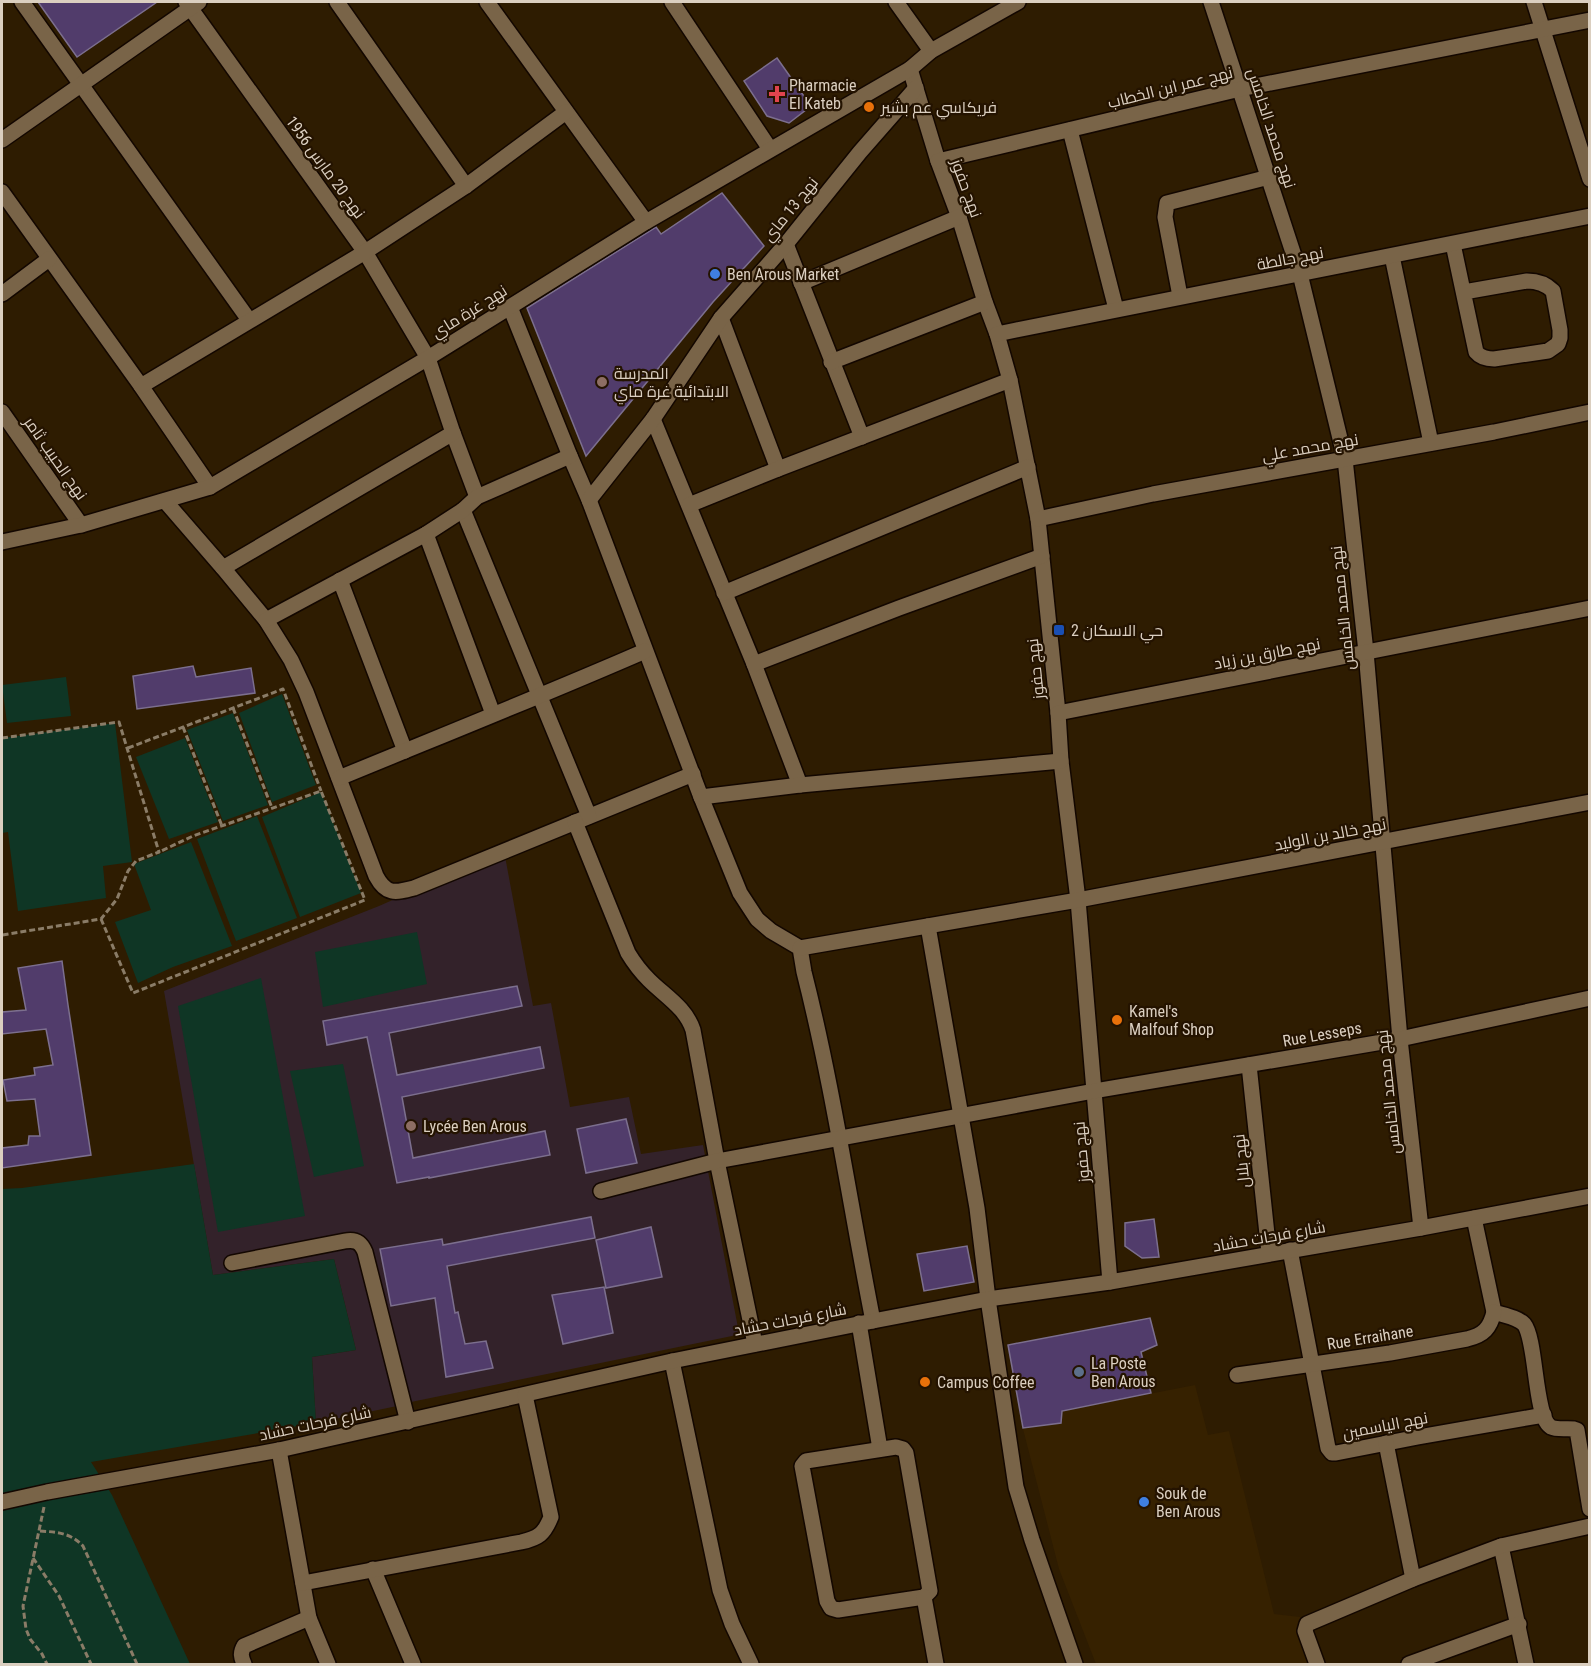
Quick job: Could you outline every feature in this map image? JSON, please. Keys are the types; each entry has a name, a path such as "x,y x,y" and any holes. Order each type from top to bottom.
{"street":[{"path":"22,2 249,320"},
{"path":"337,2 465,186"},
{"path":"487,2 646,222"},
{"path":"672,2 771,149"},
{"path":"896,2 931,51"},
{"name":"نهج غرة ماي","path":"2,542 81,525 210,487 428,358 646,222 910,69 931,51 1018,2"},
{"name":"نهج محمد الخامس","path":"1211,2 1300,274 1345,459 1400,1039 1422,1228"},
{"path":"1534,2 1590,179"},
{"path":"2,140 192,4"},
{"name":"نهج 20 مارس 1956","path":"192,4 365,252 428,358 477,497"},
{"name":"نهج عمر ابن الخطاب","path":"938,161 1240,89 1590,20"},
{"name":"نهج حفوز","path":"910,69 938,161 997,334 1010,380 1038,519 1061,761 1078,900 1110,1282"},
{"name":"نهج 13 ماي","path":"589,500 653,419 721,318 916,88"},
{"path":"141,386 365,252 465,186 566,112"},
{"path":"1070,130 1116,309"},
{"path":"1180,296 1165,217 1167,203 1269,177"},
{"path":"2,192 141,386 210,487"},
{"name":"نهج جالطة","path":"997,334 1590,216"},
{"path":"801,283 959,217"},
{"path":"786,244 862,437"},
{"path":"1453,244 1476,352 1482,357 1494,359 1548,351 1554,348 1560,338 1553,291 1542,283 1527,281 1464,292"},
{"path":"1392,256 1431,444"},
{"path":"2,294 49,259"},
{"path":"831,362 986,302"},
{"path":"510,307 589,500 701,797 740,892 757,919 771,931 800,948 840,1139 855,1228 880,1449"},
{"path":"721,318 778,469"},
{"path":"689,505 1010,380"},
{"name":"نهج الحبيب ثامر","path":"2,412 81,525"},
{"name":"نهج محمد علي","path":"1038,519 1153,494 1431,444 1590,412"},
{"path":"653,419 754,664 800,785"},
{"path":"223,568 453,433"},
{"path":"266,620 426,534 463,510 477,497 570,456"},
{"path":"724,593 1028,467"},
{"path":"165,501 266,620 291,660 306,692 376,876 385,889 396,892 414,888 693,774"},
{"path":"463,510 539,697 628,953 647,979 690,1020 755,1344"},
{"path":"426,534 493,714"},
{"path":"754,664 1042,556"},
{"path":"340,580 405,751"},
{"name":"نهج طارق بن زياد","path":"1058,713 1590,608"},
{"path":"339,778 539,697 645,651"},
{"path":"701,797 800,785 1061,761"},
{"name":"نهج خالد بن الوليد","path":"800,948 1078,900 1590,802"},
{"path":"928,926 977,1208 988,1299 1017,1487 1032,1540 1076,1665"},
{"name":"Rue Lesseps","path":"601,1191 717,1161 1400,1039 1590,998"},
{"name":"نهج بلال","path":"1249,1065 1269,1254"},
{"name":"شارع فرحات حشاد","path":"2,1502 279,1450 672,1361 866,1322 988,1299 1110,1282 1422,1228 1590,1196"},
{"path":"1474,1218 1494,1312 1519,1320 1527,1328 1537,1389 1546,1423 1553,1428 1577,1430 1590,1509"},
{"path":"232,1263 350,1240 360,1243 365,1252 408,1422"},
{"name":"نهج الياسمين","path":"1290,1250 1330,1451 1336,1454 1544,1415"},
{"name":"Rue Erraihane","path":"1238,1375 1390,1353 1478,1336 1492,1320 1494,1312"},
{"path":"672,1361 720,1590 732,1624 751,1665"},
{"path":"303,1583 535,1539 546,1530 551,1517 525,1395"},
{"path":"1386,1443 1413,1579"},
{"path":"896,1447 903,1449 906,1453 931,1587 924,1597 838,1610 831,1608 827,1601 802,1466 806,1461 896,1447"},
{"path":"279,1450 309,1618 328,1665"},
{"path":"1317,1665 1305,1631 1306,1624 1413,1579 1501,1546 1590,1526"},
{"path":"1501,1546 1526,1665"},
{"path":"373,1569 412,1665"},
{"path":"924,1597 936,1665"},
{"path":"244,1665 241,1651 244,1646 309,1618"},
{"path":"1409,1665 1519,1624"}],"path":[{"path":"101,919 133,993 365,900 283,689 128,748"},
{"path":"233,708 272,808"},
{"path":"2,738 119,722 159,852"},
{"path":"183,727 222,826"},
{"path":"2,934 101,919 117,899 128,871 136,861 183,840 321,791"},
{"path":"47,1492 24,1597 26,1629 47,1665"},
{"path":"40,1531 62,1533 78,1540 83,1546 137,1665"},
{"path":"33,1558 64,1604 92,1665"}],"shaded area":[{"name":"Lycée Ben Arous","path":"504,851 533,1006 551,1003 570,1107 629,1097 641,1154 703,1145 739,1333 411,1402 406,1395 397,1406 316,1423 312,1357 356,1350 334,1259 213,1275 164,991 379,906"},
{"name":"Souk de Ben Arous","path":"1195,1385 1208,1435 1229,1431 1274,1614 1300,1617 1310,1664 1096,1664 1059,1569 1023,1429 1061,1423 1062,1411"}],"green space":[{"path":"66,677 71,716 7,723 2,685"},
{"path":"282,694 316,785 272,802 239,713"},
{"path":"233,713 268,805 223,821 187,730"},
{"path":"115,723 132,862 103,866 106,898 18,911 8,832 2,833 2,738"},
{"path":"185,738 218,822 169,839 136,757"},
{"path":"321,792 361,893 300,917 262,817"},
{"path":"257,816 297,918 236,941 197,839"},
{"path":"191,842 232,946 173,967 138,983 115,922 151,910 134,864"},
{"path":"417,932 427,984 323,1007 315,952"},
{"path":"261,978 305,1216 218,1232 178,1006"},
{"path":"343,1064 364,1166 314,1177 290,1071"},
{"path":"194,1164 213,1275 334,1259 356,1350 312,1357 316,1423 91,1462 112,1495 190,1664 2,1664 2,1189"}],"building":[{"path":"38,2 157,2 77,57"},
{"name":"Pharmacie El Kateb","path":"777,58 811,106 789,123 767,116 744,81"},
{"name":"المدرسة الابتدائية غرة ماي","path":"722,193 764,246 713,302 586,456 527,308 656,227 661,234"},
{"path":"193,666 196,677 251,668 255,693 137,709 133,676"},
{"path":"62,961 91,1155 2,1168 2,1148 28,1145 29,1136 40,1136 35,1099 7,1101 3,1080 35,1075 34,1068 53,1065 46,1029 2,1034 2,1012 26,1010 18,968"},
{"path":"517,986 522,1006 389,1033 397,1075 540,1047 544,1068 402,1097 413,1158 545,1131 550,1155 397,1183 367,1037 327,1045 323,1021"},
{"path":"626,1119 637,1163 586,1173 577,1129"},
{"path":"591,1217 595,1238 447,1266 455,1313 458,1312 465,1344 486,1341 493,1368 446,1377 435,1298 391,1306 380,1249 442,1239 443,1245"},
{"path":"1154,1219 1159,1257 1142,1258 1125,1246 1125,1223"},
{"path":"651,1227 662,1277 606,1288 596,1240"},
{"path":"967,1246 974,1282 924,1291 917,1254"},
{"path":"604,1287 613,1333 563,1344 552,1295"},
{"name":"La Poste Ben Arous","path":"1150,1318 1157,1345 1141,1352 1151,1393 1062,1411 1061,1423 1023,1428 1008,1345"}],"place":[{"name":"Pharmacie El Kateb","path":"777,94"},
{"name":"فريكاسي عم بشير","path":"869,107"},
{"name":"Ben Arous Market","path":"715,274"},
{"name":"المدرسة الابتدائية غرة ماي","path":"602,382"},
{"name":"حي الاسكان 2","path":"1059,630"},
{"name":"Kamel's Malfouf Shop","path":"1117,1020"},
{"name":"Lycée Ben Arous","path":"411,1126"},
{"name":"La Poste Ben Arous","path":"1079,1372"},
{"name":"Campus Coffee","path":"925,1382"},
{"name":"Souk de Ben Arous","path":"1144,1502"}]}
